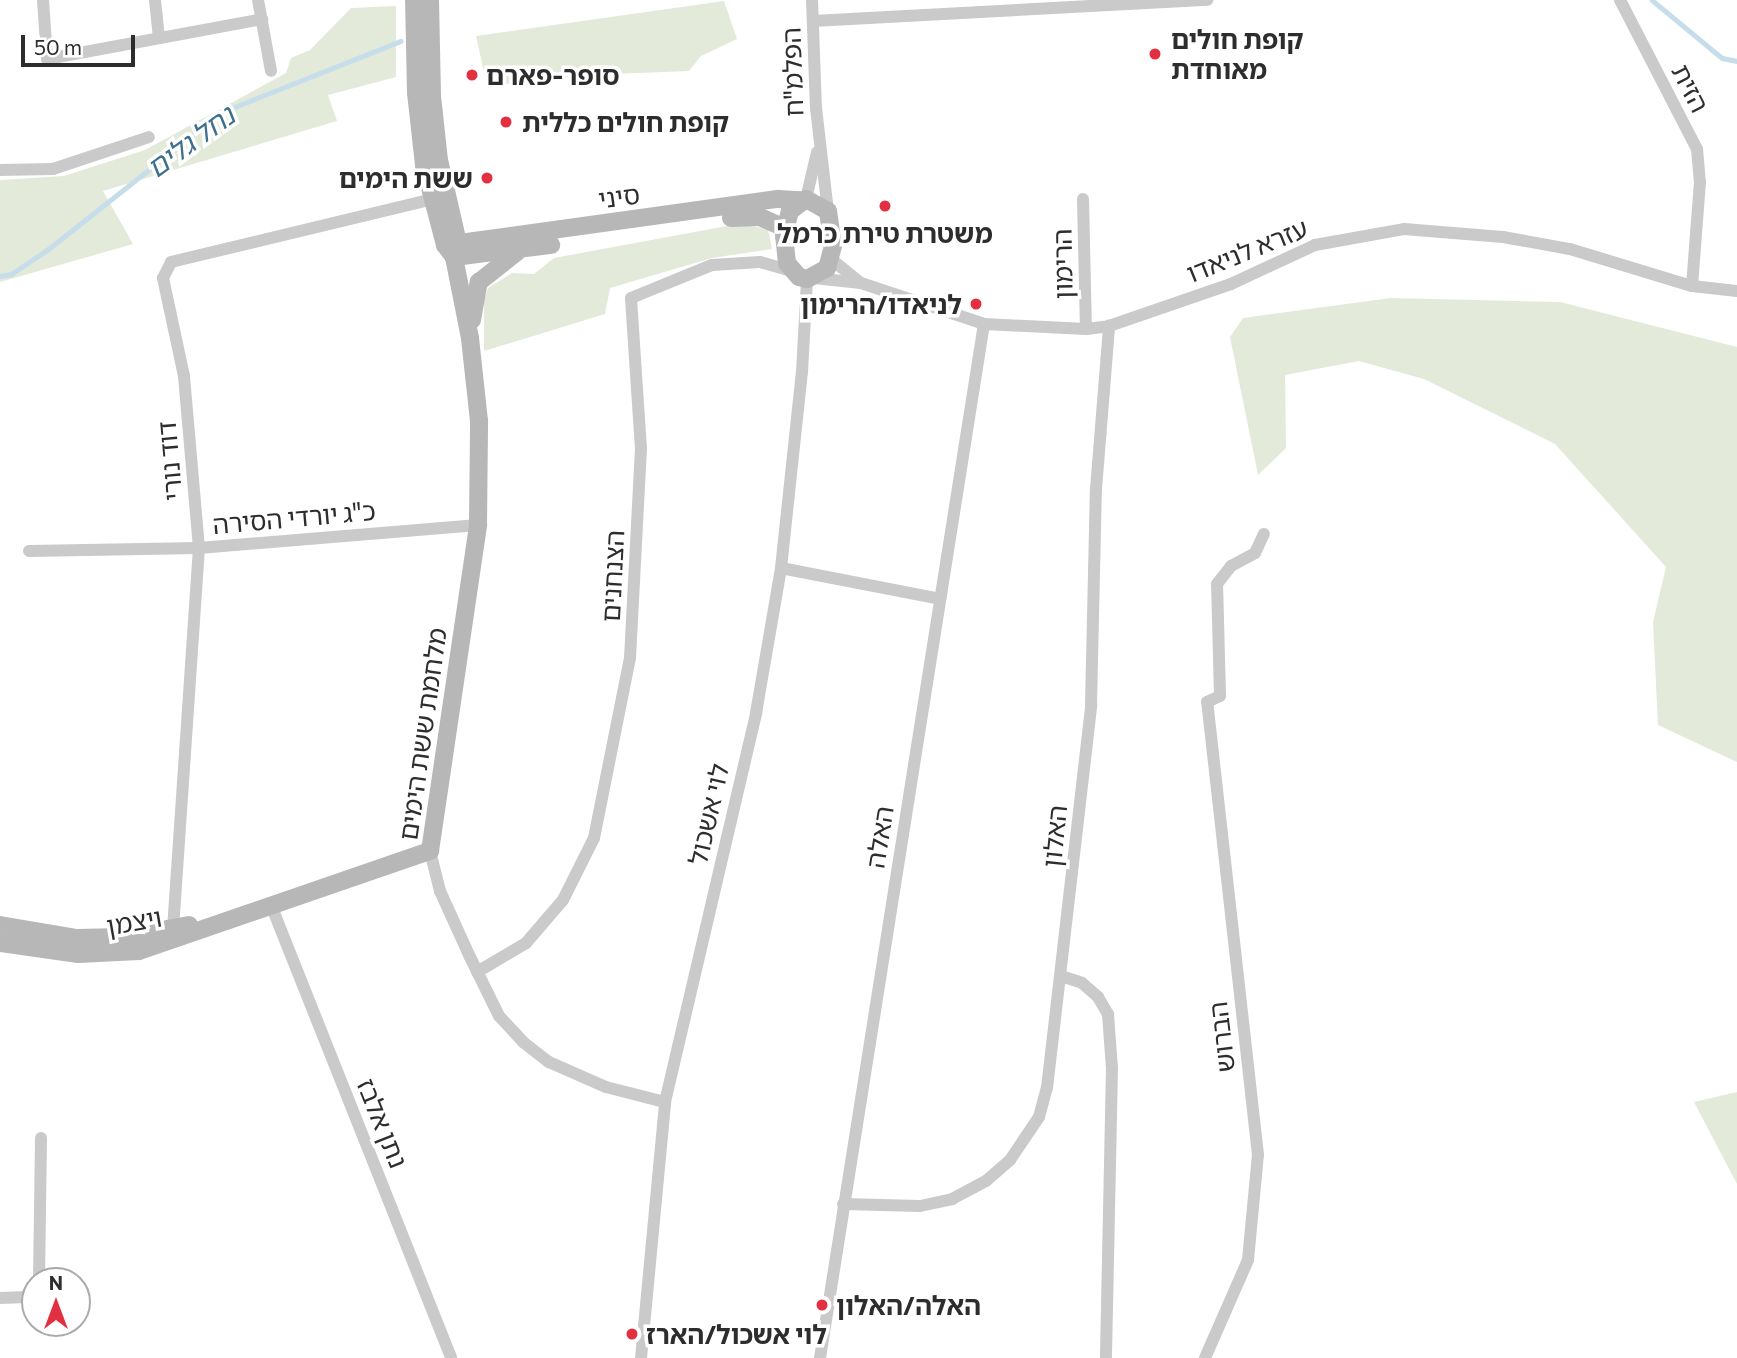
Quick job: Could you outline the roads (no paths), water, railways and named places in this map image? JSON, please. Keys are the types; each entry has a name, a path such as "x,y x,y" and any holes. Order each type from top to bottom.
{"street":[{"path":"43,0 47,59 262,19"},
{"path":"155,0 159,38"},
{"path":"258,0 271,71"},
{"name":"מלחמת ששת הימים","path":"414,0 418,125 433,199 452,248"},
{"name":"מלחמת ששת הימים","path":"430,0 436,135 452,248 470,338 479,421 478,525 430,851 440,891 499,1016 549,1062 606,1087 665,1102"},
{"name":"הפלמ\"ח","path":"813,0 819,142 828,211"},
{"path":"813,21 1207,0"},
{"name":"הזית","path":"1620,0 1697,149 1700,182 1692,286"},
{"path":"0,170 53,169 149,137"},
{"name":"הפלמ\"ח","path":"803,200 819,142"},
{"name":"דוד נורי","path":"173,929 199,548 184,376 163,278 171,262 433,199"},
{"name":"סיני","path":"452,248 778,199 803,200"},
{"name":"הרימון","path":"1083,199 1086,329"},
{"path":"803,200 828,211 831,259 804,276 785,254 785,228 803,200"},
{"name":"סיני","path":"452,248 523,249 743,216 760,217 785,228"},
{"name":"עזרא לניאדו","path":"804,276 861,283 984,324 1086,329 1110,326 1231,284 1315,245 1404,229 1503,237 1570,249 1692,286 1737,291"},
{"path":"470,338 480,282 499,262 523,249"},
{"name":"עזרא לניאדו","path":"831,259 861,283"},
{"name":"הצנחנים","path":"477,972 526,943 563,900 594,838 630,658 641,449 631,298 712,265 760,262 804,276"},
{"name":"לוי אשכול","path":"641,1358 665,1102 756,713 781,568 803,372 804,276"},
{"name":"האלה","path":"820,1358 984,324"},
{"name":"האלון","path":"843,1204 920,1206 952,1199 986,1181 1010,1160 1039,1117 1046,1088 1091,705 1096,489 1110,326"},
{"name":"כ\"ג יורדי הסירה","path":"29,551 199,548 478,525"},
{"name":"הברוש","path":"1205,1358 1248,1260 1258,1156 1207,702 1220,696 1217,583 1231,566 1255,553 1264,534"},
{"path":"781,568 940,599"},
{"name":"ויצמן","path":"0,943 78,954 128,953 181,939 430,851"},
{"name":"ויצמן","path":"0,925 77,938 173,929 271,905"},
{"name":"נתן אלבז","path":"271,905 454,1357"},
{"path":"1060,976 1082,983 1098,997 1108,1014 1112,1068 1106,1358"},
{"path":"39,1267 41,1138"},
{"path":"0,1298 21,1297"}],"waterway":[{"path":"1652,0 1722,58 1737,61"},
{"name":"נחל גלים","path":"0,276 11,274 47,250 222,112 400,41"}],"place":[{"name":"קופת חולים מאוחדת","path":"1155,54"},
{"name":"סופר-פארם","path":"472,75"},
{"name":"קופת חולים כללית","path":"506,122"},
{"name":"ששת הימים","path":"487,178"},
{"name":"משטרת טירת כרמל","path":"885,206"},
{"name":"לניאדו/הרימון","path":"976,304"},
{"name":"האלה/האלון","path":"822,1305"},
{"name":"לוי אשכול/הארז","path":"632,1334"}]}
